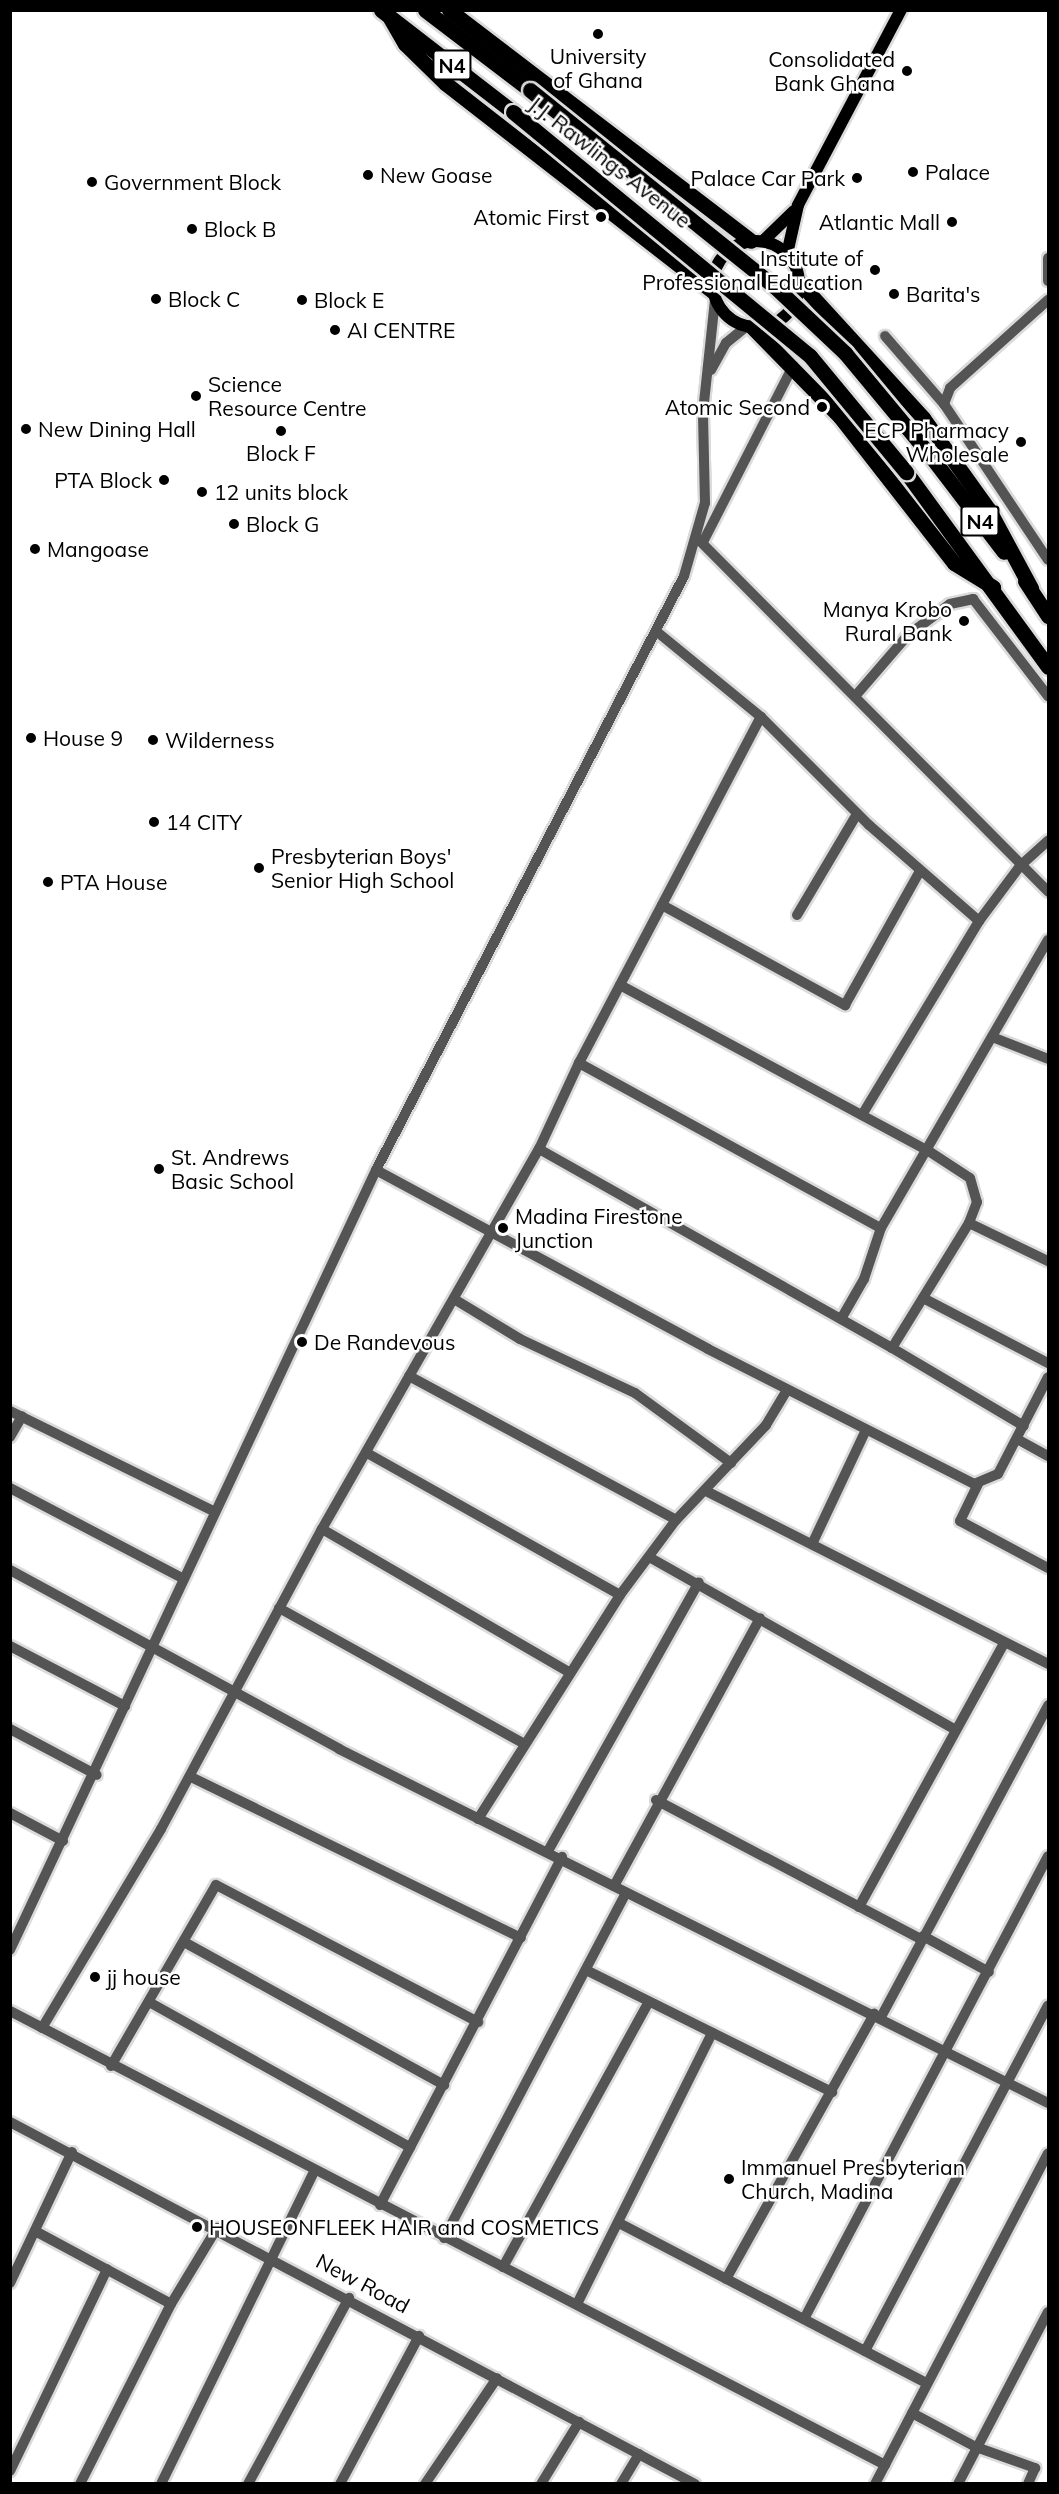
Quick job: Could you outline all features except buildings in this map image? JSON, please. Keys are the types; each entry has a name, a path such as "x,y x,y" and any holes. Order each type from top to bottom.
{"highway":[{"name":"J.J. Rawlings Avenue","path":"424,10 530,90 774,285 844,353 929,454 1031,588 1048,616"},
{"path":"449,10 757,241"},
{"name":"J.J. Rawlings Avenue","path":"385,14 747,300 834,380 993,587 1048,667"},
{"path":"385,14 405,44 444,82 714,296"},
{"path":"799,282 923,418 989,510 1031,588"},
{"path":"749,327 793,366 954,563 993,587"}],"main road":[{"path":"798,205 757,241 727,253 718,264 714,296 728,316 749,327 781,319 791,308 799,282 787,254 798,205 901,10"},
{"path":"757,241 787,254"}],"street":[{"path":"1048,258 1048,281"},
{"path":"700,540 705,503 705,384 714,296"},
{"path":"944,404 950,388 1048,300"},
{"path":"705,384 726,343 749,327"},
{"path":"885,336 944,404 1048,560"},
{"path":"10,1950 97,1775 150,1644 376,1170 656,631 700,540 793,366"},
{"path":"700,540 857,694 1020,866 1048,892"},
{"path":"857,694 908,635 950,604 973,599 1048,696"},
{"path":"656,631 761,717 857,813 979,921"},
{"path":"42,2028 191,1777 322,1530 539,1149 579,1063 761,717"},
{"path":"797,915 857,813"},
{"path":"862,1115 979,921 1020,866 1048,841"},
{"path":"662,905 845,1005 920,871"},
{"path":"841,1319 864,1279 881,1228 1048,940"},
{"path":"620,985 927,1150 975,1187 969,1223 892,1348"},
{"path":"992,1037 1048,1059"},
{"path":"579,1063 881,1228"},
{"path":"539,1149 892,1348 1024,1426"},
{"path":"376,1170 865,1432 978,1484"},
{"path":"969,1223 1048,1262"},
{"path":"923,1298 1048,1363"},
{"path":"454,1299 520,1339 635,1393 731,1462"},
{"path":"409,1376 676,1520"},
{"path":"1048,1377 998,1474 978,1484 960,1521 1048,1568"},
{"path":"478,1819 620,1595 676,1520 706,1491 766,1425 787,1390"},
{"path":"10,1411 213,1511"},
{"path":"10,1437 22,1416"},
{"path":"813,1542 865,1432"},
{"path":"1017,1439 1048,1456"},
{"path":"367,1453 620,1595"},
{"path":"10,1488 182,1578"},
{"path":"706,1491 813,1542 1048,1664"},
{"path":"322,1530 570,1672"},
{"path":"649,1557 699,1582 956,1730"},
{"path":"10,1570 150,1644 236,1693 478,1819 562,1857 626,1893 1048,2103"},
{"path":"548,1851 699,1582"},
{"path":"279,1608 524,1744"},
{"path":"614,1886 656,1800 760,1618"},
{"path":"859,1907 1004,1643"},
{"path":"10,1646 124,1706"},
{"path":"726,2279 922,1938 1048,1705"},
{"path":"10,1729 97,1775"},
{"path":"191,1777 521,1938"},
{"path":"656,1800 859,1907 989,1972"},
{"path":"10,1813 63,1841"},
{"path":"804,2319 989,1972 1048,1856"},
{"path":"380,2205 478,2022 562,1857"},
{"path":"111,2066 216,1885 478,2022"},
{"path":"444,2238 626,1893"},
{"path":"184,1942 444,2085"},
{"path":"586,1970 648,2003 832,2092"},
{"path":"149,2002 410,2147"},
{"path":"503,2267 648,2003"},
{"path":"865,2351 1048,2005"},
{"path":"10,2011 111,2066 577,2304 885,2465"},
{"path":"577,2304 712,2032"},
{"name":"New Road","path":"10,2121 271,2256 695,2484"},
{"path":"10,2283 72,2152"},
{"path":"875,2484 1048,2153"},
{"path":"161,2484 314,2171"},
{"path":"619,2223 927,2383"},
{"path":"80,2484 171,2304 217,2228"},
{"path":"35,2231 171,2304"},
{"path":"10,2472 107,2269"},
{"path":"248,2484 349,2298"},
{"path":"958,2484 1048,2312"},
{"path":"340,2484 419,2336"},
{"path":"424,2484 497,2378"},
{"path":"912,2413 976,2447 1035,2469 1028,2484"},
{"path":"541,2484 579,2422"},
{"path":"621,2484 639,2454"}],"place":[{"name":"University of Ghana","path":"598,34"},
{"name":"Consolidated Bank Ghana","path":"907,71"},
{"name":"Palace","path":"913,172"},
{"name":"New Goase","path":"368,175"},
{"name":"Palace Car Park","path":"857,178"},
{"name":"Government Block","path":"92,182"},
{"name":"Atomic First","path":"601,217"},
{"name":"Atlantic Mall","path":"952,222"},
{"name":"Block B","path":"192,229"},
{"name":"Institute of Professional Education","path":"875,270"},
{"name":"Barita's","path":"894,294"},
{"name":"Block C","path":"156,299"},
{"name":"Block E","path":"302,300"},
{"name":"AI CENTRE","path":"335,330"},
{"name":"Science Resource Centre","path":"196,396"},
{"name":"Atomic Second","path":"822,407"},
{"name":"New Dining Hall","path":"26,429"},
{"name":"Block F","path":"281,431"},
{"name":"ECP Pharmacy Wholesale","path":"1021,442"},
{"name":"PTA Block","path":"164,480"},
{"name":"12 units block","path":"202,492"},
{"name":"Block G","path":"234,524"},
{"name":"Mangoase","path":"35,549"},
{"name":"Manya Krobo Rural Bank","path":"964,621"},
{"name":"House 9","path":"31,738"},
{"name":"Wilderness","path":"153,740"},
{"name":"14 CITY","path":"154,822"},
{"name":"Presbyterian Boys' Senior High School","path":"259,868"},
{"name":"PTA House","path":"48,882"},
{"name":"St. Andrews Basic School","path":"159,1169"},
{"name":"Madina Firestone Junction","path":"503,1228"},
{"name":"De Randevous","path":"302,1342"},
{"name":"jj house","path":"95,1977"},
{"name":"Immanuel Presbyterian Church, Madina","path":"729,2179"},
{"name":"HOUSEONFLEEK HAIR and COSMETICS","path":"197,2227"}]}
